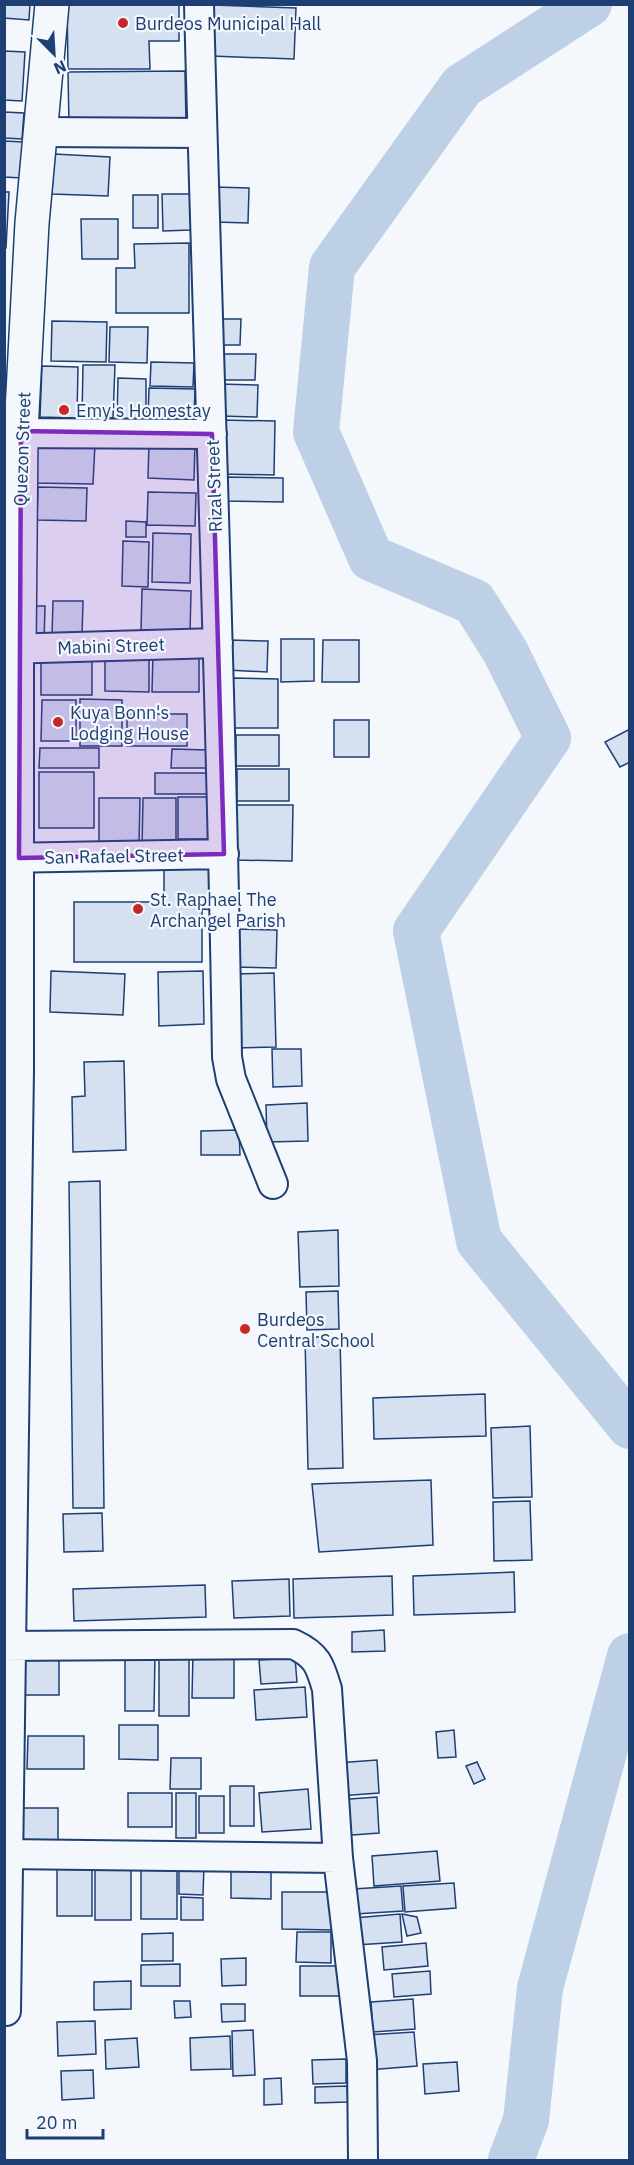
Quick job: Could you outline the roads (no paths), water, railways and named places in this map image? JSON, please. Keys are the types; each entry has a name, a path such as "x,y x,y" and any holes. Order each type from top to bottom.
{"main road":[{"name":"Quezon Street","path":"12,649 13,432 52,4"}],"street":[{"name":"Rizal Street","path":"199,4 208,355 213,434 227,1057 231,1078 273,1184"},
{"path":"40,132 202,133"},
{"path":"13,432 213,434"},
{"name":"Mabini Street","path":"12,649 218,643"},
{"name":"Quezon Street","path":"6,2012 12,1077 12,649"},
{"name":"San Rafael Street","path":"12,858 224,854"},
{"path":"8,1646 292,1644 309,1652 320,1666 327,1689 338,1858 362,2061 364,2159"},
{"path":"6,1854 338,1858"}],"waterway":[{"path":"589,4 462,86 332,267 316,432 371,558 474,602 505,651 548,738 416,931 479,1241 630,1426"},
{"path":"511,2160 526,2120 540,1988 630,1656"}],"place":[{"name":"Burdeos Municipal Hall","path":"123,23"},
{"name":"Emy's Homestay","path":"64,410"},
{"name":"Kuya Bonn's Lodging House","path":"58,722"},
{"name":"St. Raphael The Archangel Parish","path":"138,909"},
{"name":"Burdeos Central School","path":"245,1329"}]}
